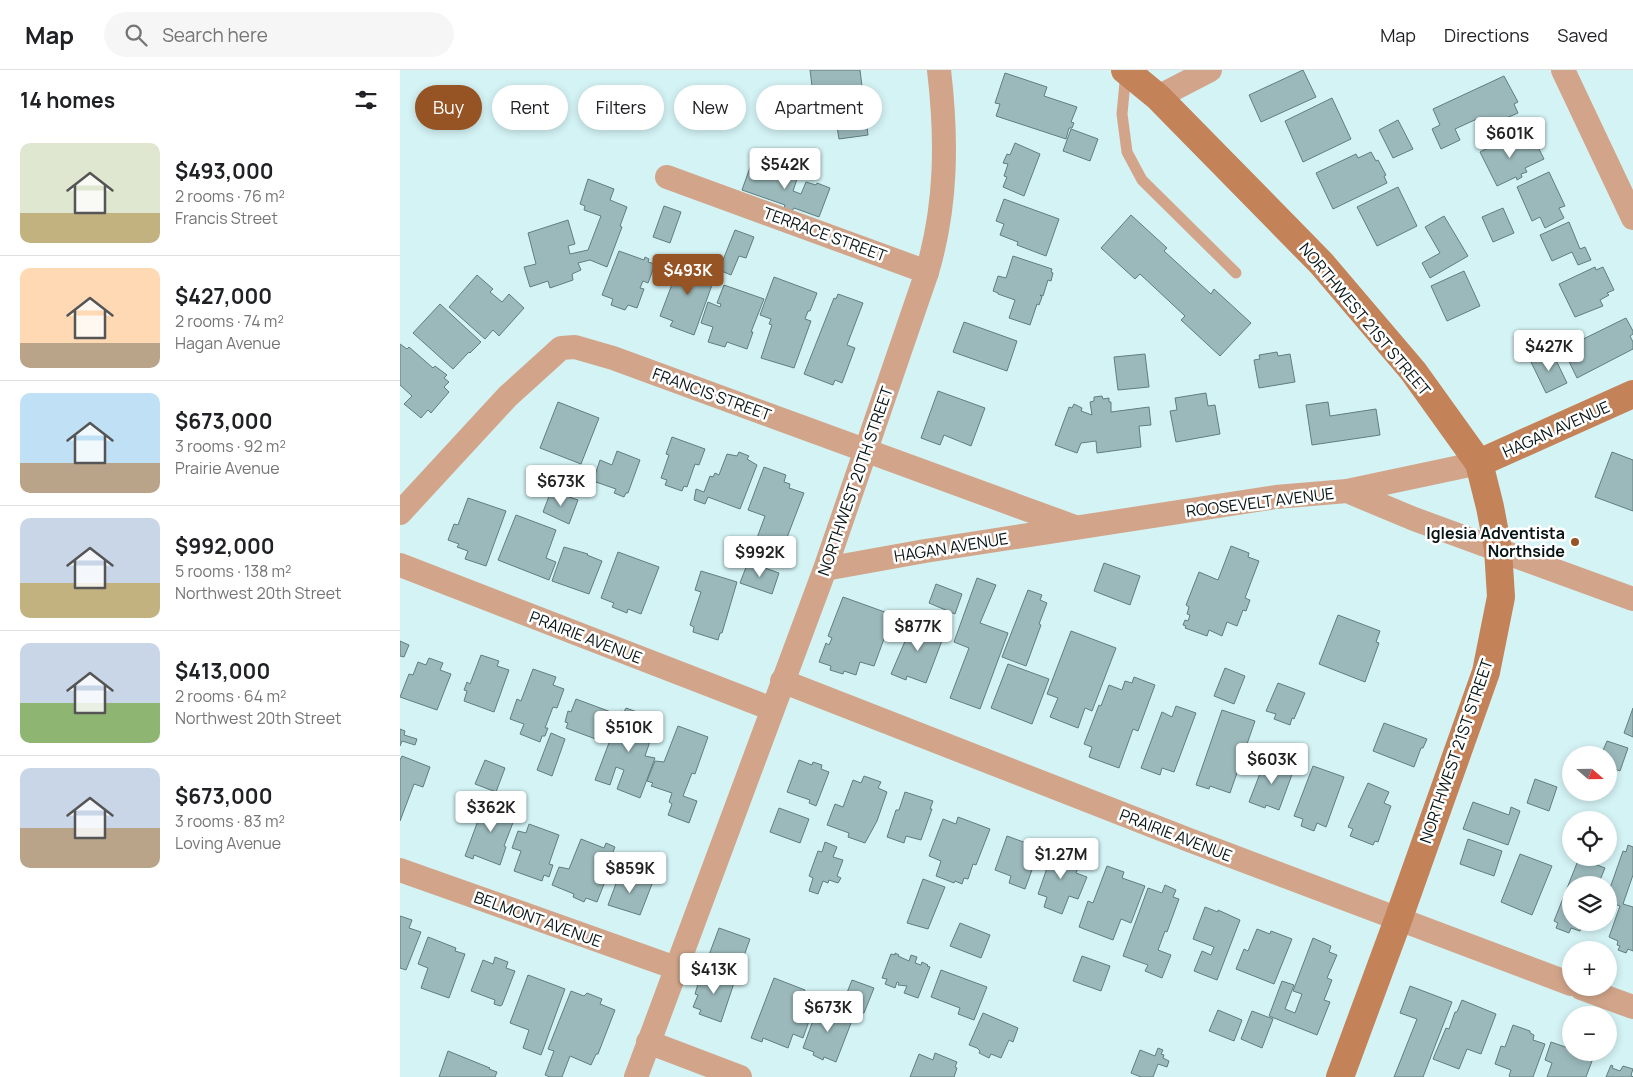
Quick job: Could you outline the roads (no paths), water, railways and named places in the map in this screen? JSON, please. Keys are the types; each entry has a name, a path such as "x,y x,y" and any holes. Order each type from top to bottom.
{"street":[{"name":"NORTHWEST 20TH STREET","path":"636,1077 782,680 825,569 927,272 933,252 943,190 945,145 939,70"},
{"name":"NORTHWEST 21ST STREET","path":"1126,70 1158,97 1321,263 1413,371 1479,463 1498,550 1501,596 1486,672 1340,1077"},
{"path":"1158,97 1210,70"},
{"path":"1563,70 1633,218"},
{"name":"TERRACE STREET","path":"667,177 927,272"},
{"name":"FRANCIS STREET","path":"400,513 508,396 561,348 574,347 613,358 1078,528"},
{"name":"HAGAN AVENUE","path":"1479,463 1633,394"},
{"path":"1347,491 1479,463"},
{"name":"ROOSEVELT AVENUE","path":"1078,528 1276,497 1347,491 1414,519 1633,599"},
{"name":"HAGAN AVENUE","path":"825,569 925,550 1078,528"},
{"name":"PRAIRIE AVENUE","path":"400,565 772,709"},
{"name":"PRAIRIE AVENUE","path":"782,680 1189,840 1562,981"},
{"name":"BELMONT AVENUE","path":"400,870 676,968"},
{"path":"1602,996 1633,1007"},
{"path":"648,1042 740,1077"}],"lane":[{"path":"1126,70 1122,114 1127,152 1142,180 1236,274"}],"place":[{"name":"Iglesia Adventista Northside","path":"1575,542"}]}
